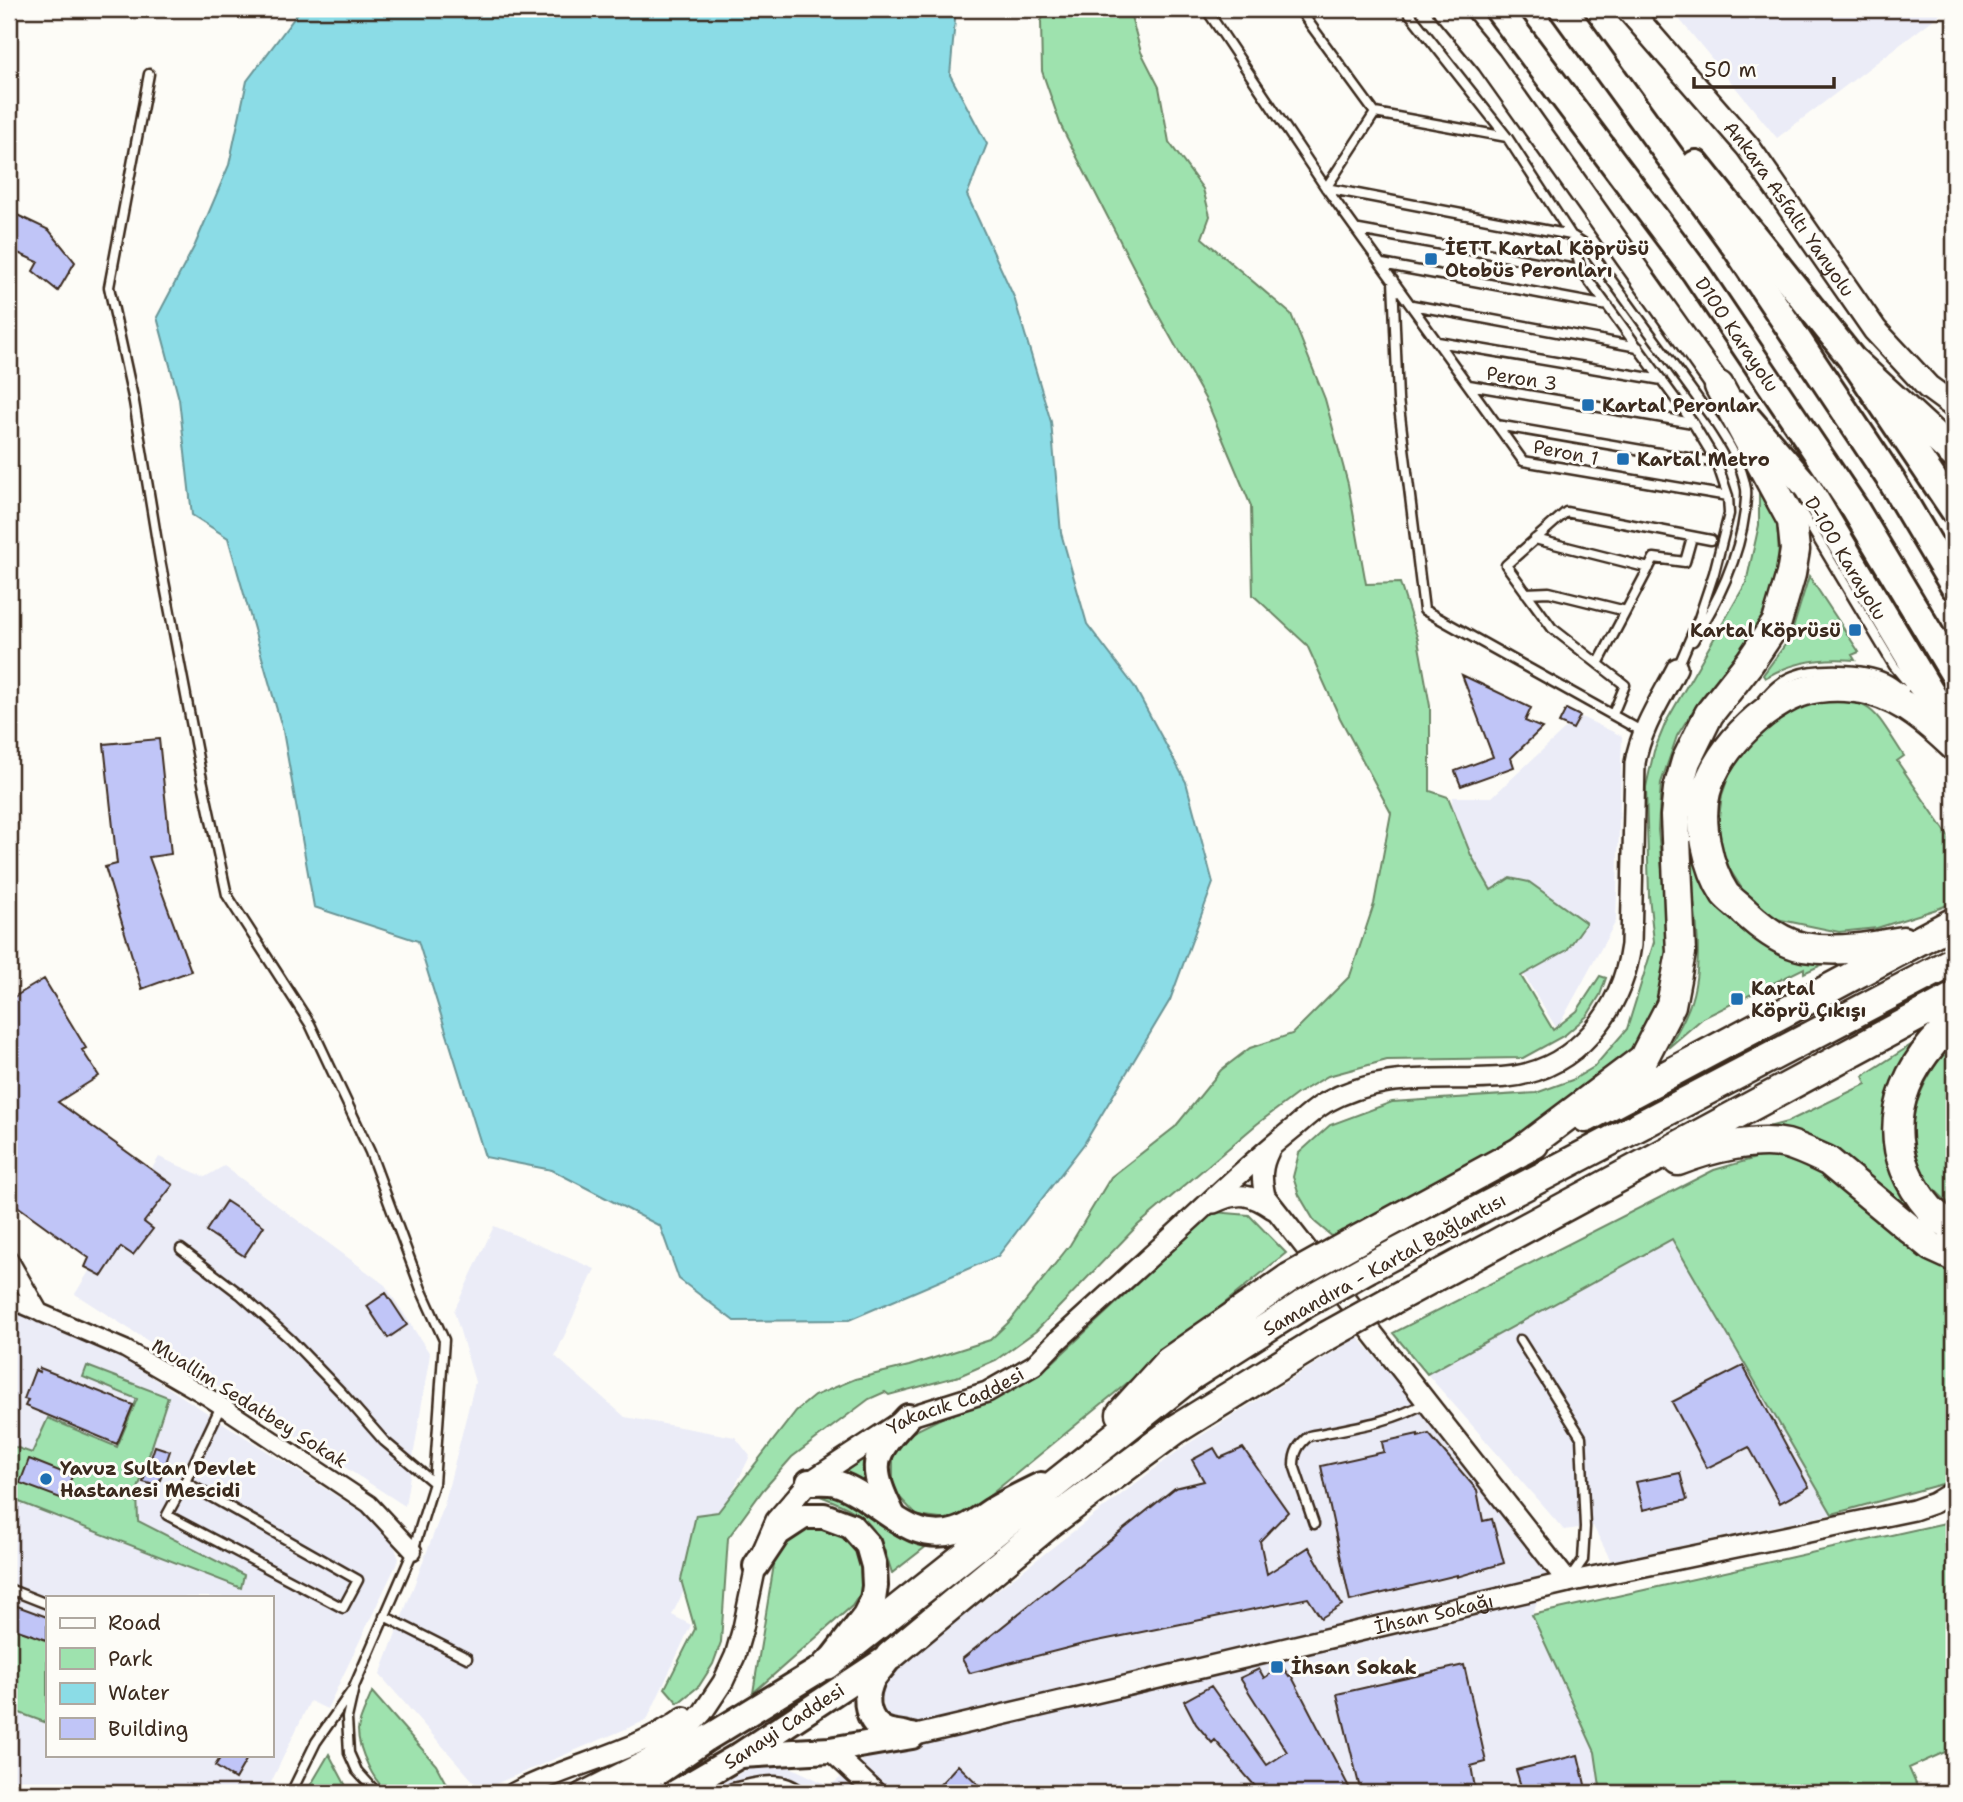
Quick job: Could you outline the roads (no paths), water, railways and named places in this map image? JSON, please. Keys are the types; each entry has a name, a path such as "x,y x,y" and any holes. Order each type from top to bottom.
{"highway":[{"path":"1491,9 1533,55"},
{"name":"D100 Karayolu","path":"1498,9 1696,272 1855,509 1954,674"},
{"path":"1566,13 1682,146 1855,363 1954,510"},
{"path":"1566,13 1735,246 1891,480 1954,586"},
{"path":"1855,363 1954,454"},
{"path":"1719,386 1808,488 1954,732"},
{"path":"1518,1153 1643,1059 1671,1005 1681,953 1675,816 1678,789 1686,761 1709,714 1777,622 1791,575 1795,550 1792,521 1719,386"},
{"path":"1954,743 1908,708 1873,692 1816,688 1792,697 1755,718 1721,757 1706,792 1704,832 1712,867 1726,895 1782,939 1801,947 1836,951 1911,939 1954,921"},
{"path":"1072,1468 1168,1362 1289,1278 1954,921"},
{"name":"Samandıra - Kartal Bağlantısı","path":"827,1665 1191,1376 1304,1304 1954,961"},
{"name":"Samandıra - Kartal Bağlantısı","path":"890,1656 1050,1523 1175,1430 1327,1336 1391,1300 1954,997"},
{"path":"1954,1022 1916,1063 1902,1093 1897,1124 1901,1154 1910,1182 1930,1210 1954,1228"},
{"path":"1581,1198 1706,1150 1754,1143 1785,1144 1828,1160 1932,1247 1954,1257"}],"main road":[{"path":"1445,9 1489,62 1719,386"},
{"name":"Ankara Asfaltı Yanyolu","path":"1628,9 1748,147 1875,330 1928,387 1954,406"},
{"path":"895,1519 881,1491 877,1454 908,1416"},
{"path":"809,1482 833,1482 851,1490 915,1530 933,1535 954,1532 973,1525 993,1511 1072,1468"},
{"path":"756,1566 778,1533 804,1516 824,1516 851,1526 868,1545 876,1586 873,1601 865,1616 827,1665"},
{"path":"890,1656 870,1684 868,1710 873,1721 884,1729 912,1736"},
{"name":"Sanayi Caddesi","path":"675,1793 740,1755 890,1656"},
{"name":"Sanayi Caddesi","path":"628,1793 705,1739 827,1665"},
{"path":"740,1755 830,1750 912,1736"}],"street":[{"name":"Yakacık Caddesi","path":"581,1793 649,1759 704,1712 735,1656 756,1566 776,1520 809,1482 908,1416 987,1392 1034,1365 1271,1146 1324,1104 1345,1094 1409,1078 1507,1077 1532,1072 1554,1062 1591,1036 1606,1016 1628,964 1631,945 1635,763 1643,732 1677,668"},
{"path":"1271,1146 1262,1164 1261,1179 1265,1196 1568,1582"},
{"path":"1205,1207 1230,1195 1246,1195 1259,1200 1279,1214"},
{"path":"9,1259 40,1313"},
{"name":"Muallim Sedatbey Sokak","path":"9,1299 125,1349 221,1406 369,1504 413,1551"},
{"name":"İhsan Sokağı","path":"912,1736 1568,1582 1888,1516 1934,1503 1954,1491"},
{"name":"Yakacık Caddesi","path":"514,1793 545,1778 645,1741 710,1699"},
{"path":"830,1750 876,1793"}],"lane":[{"name":"Peron 1","path":"1206,9 1326,188 1359,230 1523,461 1728,496"},
{"path":"1299,9 1375,113 1507,137"},
{"path":"1406,9 1507,137 1571,235 1581,270 1693,423 1717,463 1728,496 1729,514 1699,618 1677,668"},
{"path":"149,74 108,287 134,402 160,560 227,894 310,1024 370,1152 421,1289 444,1340 434,1482 413,1551 354,1687 347,1718 349,1753 357,1771 377,1793"},
{"path":"1375,113 1326,188 1571,235 1585,244 1731,446 1747,492 1743,529 1732,565 1713,608 1677,668"},
{"path":"1359,230 1581,270"},
{"path":"1382,264 1608,306"},
{"path":"1393,278 1398,399 1424,610 1643,732"},
{"path":"1412,305 1638,347"},
{"path":"1438,342 1662,380"},
{"name":"Peron 3","path":"1469,385 1693,423"},
{"name":"D-100 Karayolu","path":"1719,386 1782,483"},
{"path":"1497,425 1717,463"},
{"name":"D-100 Karayolu","path":"1796,504 1894,666 1954,743"},
{"path":"1613,714 1625,685 1552,628 1506,565 1566,512 1710,540"},
{"path":"1598,664 1654,558 1685,562 1692,537"},
{"path":"1535,539 1649,568"},
{"path":"1526,593 1549,592 1626,611"},
{"path":"181,1250 240,1294 290,1339 384,1441 434,1482"},
{"path":"1520,1340 1581,1437 1586,1527 1583,1560 1568,1582"},
{"path":"1314,1524 1294,1465 1294,1457 1302,1441 1309,1436 1387,1420 1427,1402"},
{"path":"185,1482 358,1580 343,1608 167,1516 221,1406"},
{"path":"9,1590 46,1604"},
{"path":"384,1616 467,1658"},
{"path":"291,1793 316,1742 354,1687"},
{"path":"732,1788 766,1781 782,1781 803,1793"}],"water":[{"path":"301,9 956,9 950,75 987,144 967,195 1014,297 1051,422 1061,533 1087,624 1134,686 1186,782 1213,883 1170,1000 1084,1144 998,1256 849,1320 734,1321 679,1279 660,1226 552,1170 485,1157 418,941 314,907 283,731 228,538 192,515 179,399 157,317 195,245 229,165 247,81"}],"place":[{"name":"İETT Kartal Köprüsü Otobüs Peronları","path":"1431,259"},
{"name":"Kartal Peronlar","path":"1588,405"},
{"name":"Kartal Metro","path":"1623,459"},
{"name":"Kartal Köprüsü","path":"1855,630"},
{"name":"Kartal Köprü Çıkışı","path":"1737,999"},
{"name":"Yavuz Sultan Devlet Hastanesi Mescidi","path":"46,1479"},
{"name":"İhsan Sokak","path":"1277,1667"}]}
